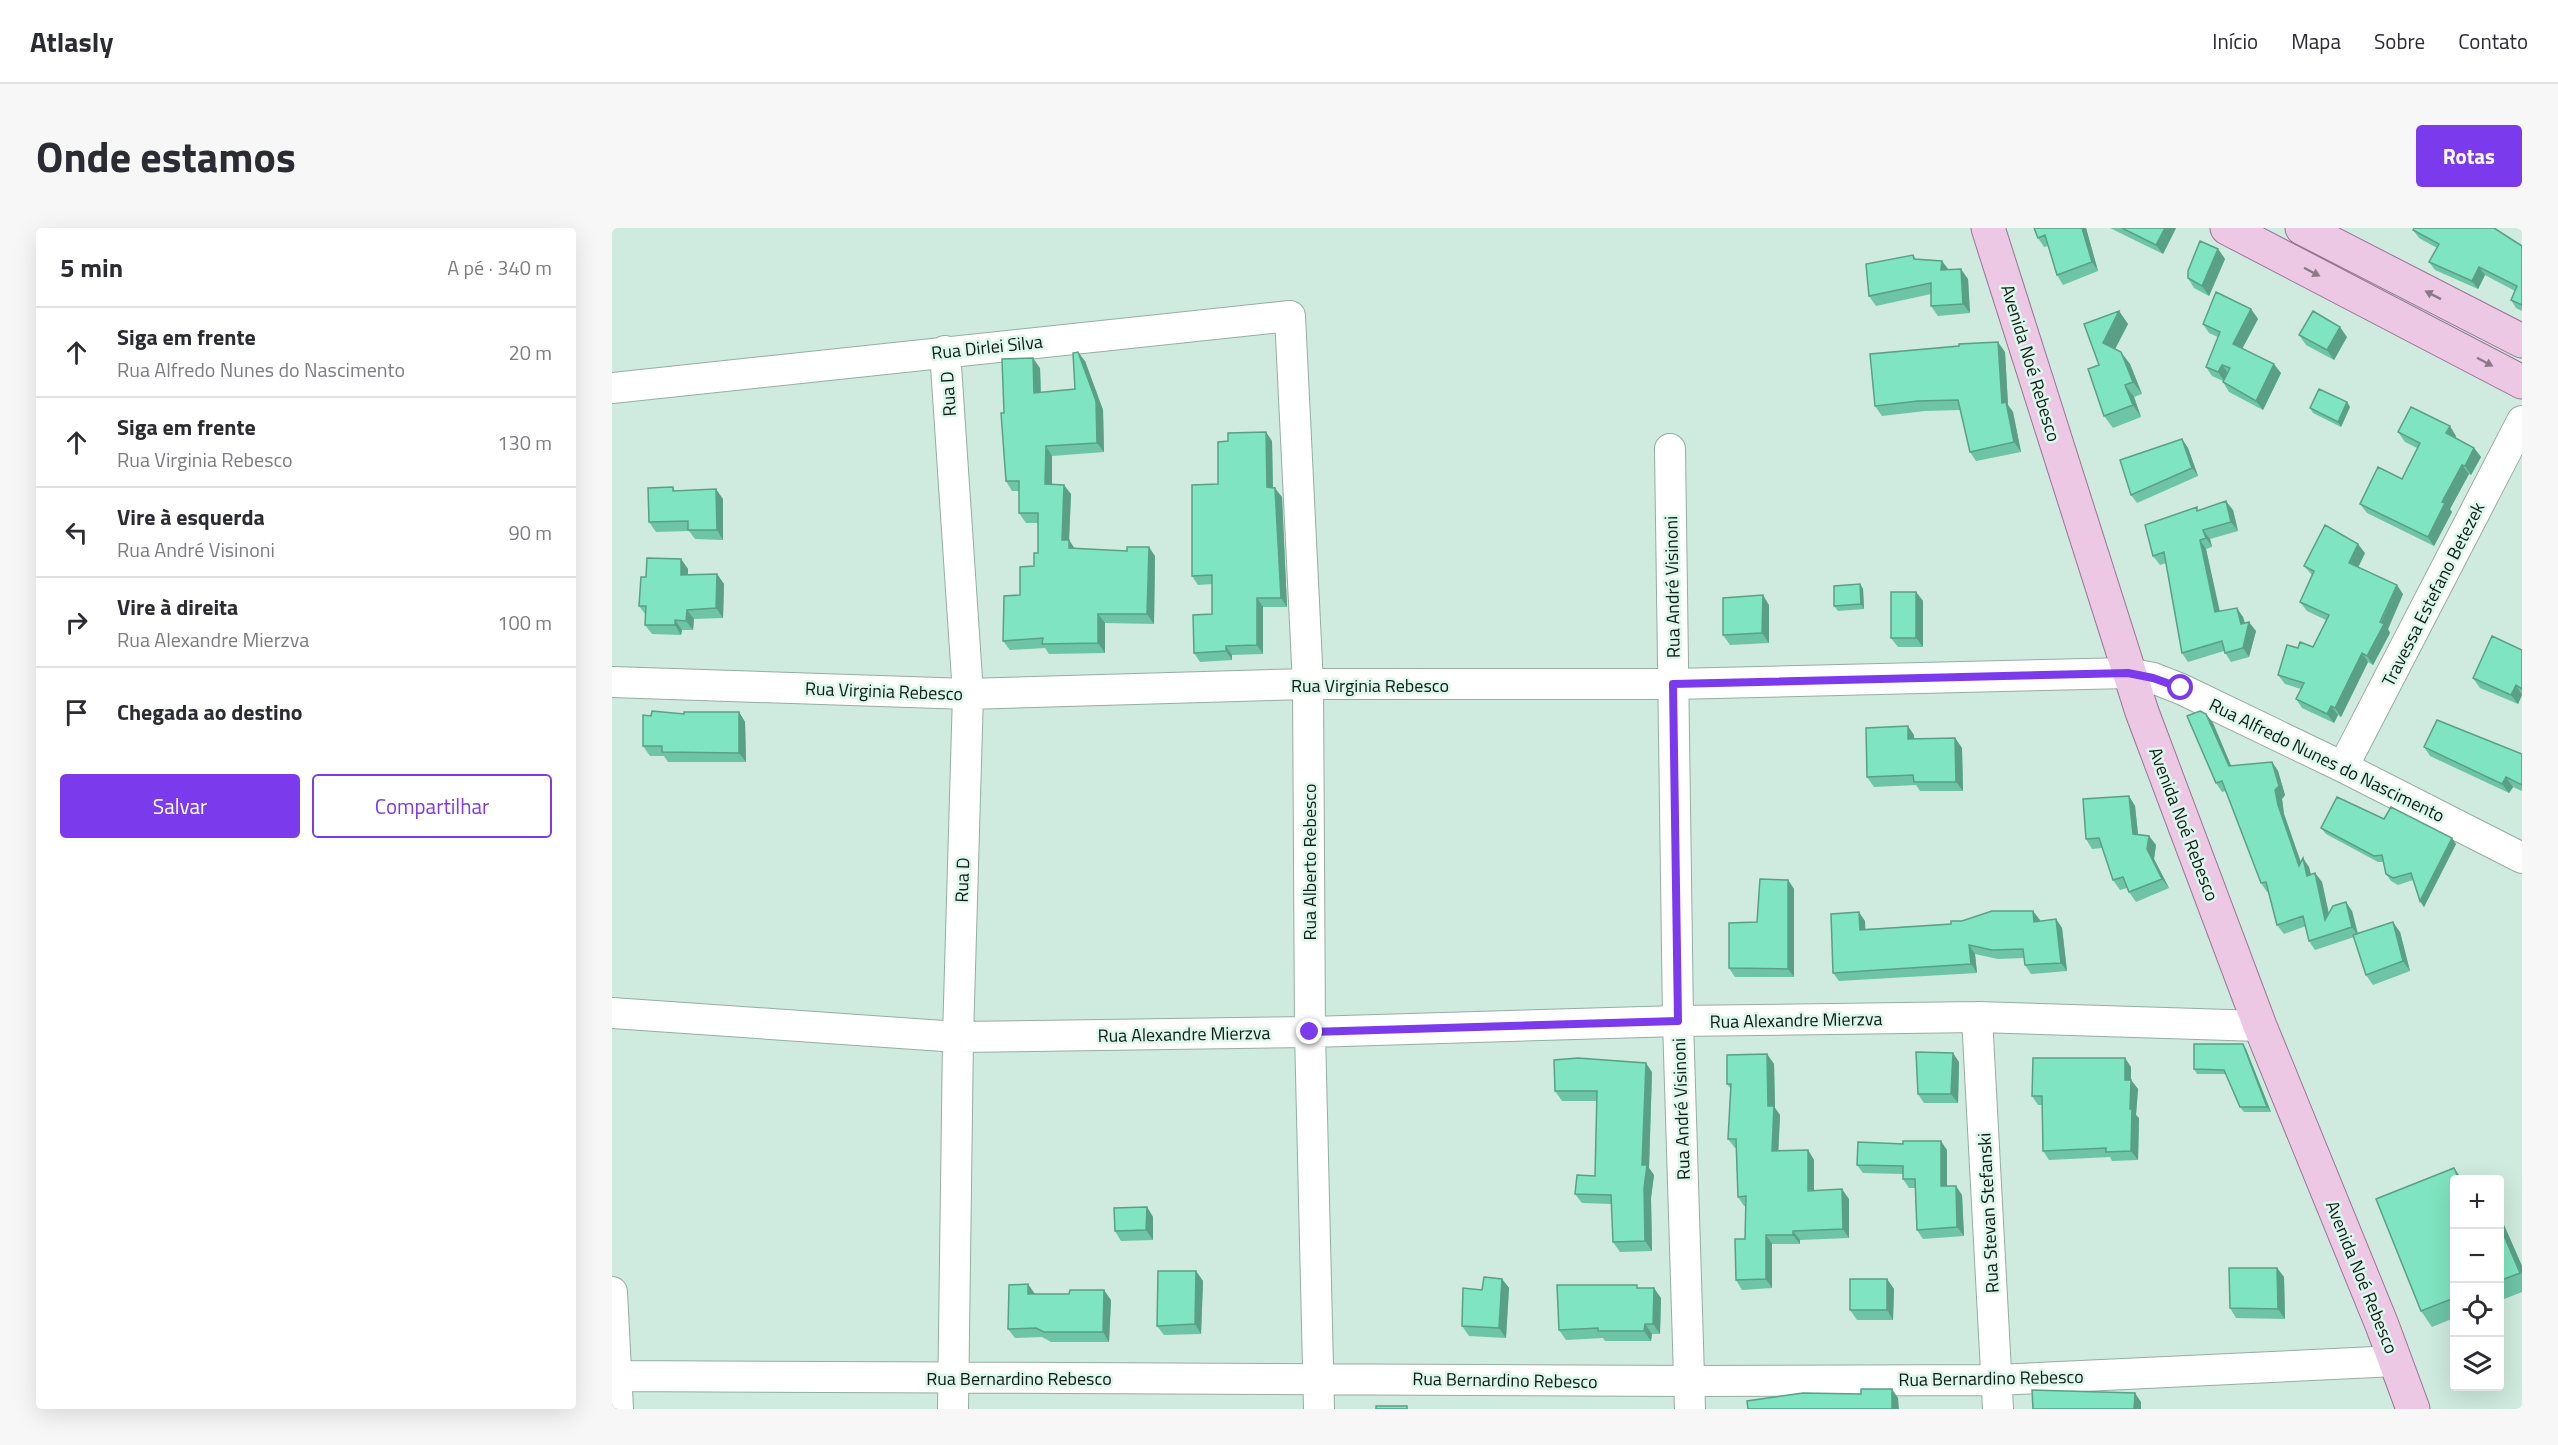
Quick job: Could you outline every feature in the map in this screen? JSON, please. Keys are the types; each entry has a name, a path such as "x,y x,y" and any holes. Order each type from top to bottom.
{"main road":[{"name":"Avenida Noé Rebesco","path":"1988,228 2128,673 2260,1026 2396,1361 2413,1409"},
{"path":"2227,228 2522,382"},
{"path":"2302,228 2522,341"}],"street":[{"name":"Rua Dirlei Silva","path":"612,388 1290,316"},
{"name":"Rua Alberto Rebesco","path":"1290,316 1308,684 1310,1032 1319,1409"},
{"name":"Rua D","path":"945,351 968,694 958,1037 953,1409"},
{"name":"Travessa Estefano Betezek","path":"2343,767 2522,421"},
{"name":"Rua André Visinoni","path":"1670,448 1678,1021 1690,1395"},
{"name":"Rua Virginia Rebesco","path":"612,682 968,694 1308,684 1673,684 2128,673"},
{"name":"Rua Alfredo Nunes do Nascimento","path":"2128,673 2153,678 2181,688 2522,858"},
{"name":"Rua Alexandre Mierzva","path":"612,1013 958,1037 1310,1032 1678,1021 1977,1017 2260,1026"},
{"name":"Rua Stevan Stefanski","path":"1977,1017 1998,1394"},
{"path":"612,1292 618,1409"},
{"name":"Rua Bernardino Rebesco","path":"615,1376 952,1379 1319,1378 1690,1395 1998,1394 2396,1361"}],"building":[{"path":"2034,228 2082,228 2092,262 2057,275 2045,235 2038,238"},
{"path":"2122,228 2165,228 2156,245"},
{"path":"2414,228 2494,228 2522,246 2522,305 2511,300 2517,286 2479,267 2472,281 2429,262 2439,244 2413,230"},
{"path":"2200,241 2218,249 2202,286 2188,278 2188,271"},
{"path":"1913,255 1914,259 1942,261 1941,270 1961,269 1963,304 1931,306 1931,283 1869,296 1866,264"},
{"path":"2216,292 2251,309 2233,344 2274,364 2256,401 2223,382 2230,368 2222,365 2218,372 2206,367 2220,332 2203,324"},
{"path":"2119,311 2103,343 2121,352 2133,382 2125,385 2133,405 2104,416 2088,369 2099,365 2084,324"},
{"path":"2313,311 2340,327 2327,350 2299,335"},
{"path":"1998,342 2002,403 2006,402 2014,442 1970,452 1958,400 1918,401 1875,406 1870,354"},
{"path":"1078,352 1096,401 1097,443 1046,446 1045,484 1064,485 1062,540 1069,540 1069,548 1127,551 1127,547 1149,547 1147,614 1098,614 1098,643 1042,644 1043,638 1003,641 1004,596 1020,595 1020,567 1034,566 1034,553 1038,553 1038,513 1019,513 1019,481 1006,481 1001,413 1004,413 1002,359 1033,358 1034,393 1075,389 1073,353"},
{"path":"2319,389 2347,402 2338,422 2310,408"},
{"path":"2411,407 2450,426 2446,433 2474,448 2442,502 2445,503 2428,537 2360,504 2378,467 2402,479 2420,443 2398,432"},
{"path":"1266,432 1267,487 1275,488 1281,598 1257,598 1257,645 1226,646 1226,651 1194,653 1193,615 1212,614 1212,575 1192,576 1192,485 1218,484 1218,442 1228,441 1228,433"},
{"path":"2182,439 2192,468 2131,495 2120,460"},
{"path":"673,487 673,491 716,489 717,530 688,530 688,521 649,522 648,488"},
{"path":"2226,501 2231,522 2203,530 2206,538 2200,540 2215,612 2237,608 2241,624 2249,622 2243,648 2225,653 2222,641 2182,653 2164,552 2153,556 2145,525 2197,507 2197,511"},
{"path":"2325,525 2358,544 2349,563 2397,585 2380,622 2384,624 2367,656 2362,653 2335,708 2331,706 2327,714 2296,699 2304,683 2278,675 2287,645 2298,648 2300,642 2313,647 2329,615 2300,602 2314,571 2304,566"},
{"path":"647,558 681,559 681,575 717,574 716,608 687,610 686,621 675,620 675,625 645,625 646,606 639,606 641,577 646,577"},
{"path":"1860,584 1861,604 1834,606 1834,586"},
{"path":"1891,592 1916,592 1916,638 1891,638"},
{"path":"1763,595 1762,633 1723,635 1723,598"},
{"path":"2492,636 2522,650 2522,689 2516,685 2511,695 2473,678"},
{"path":"652,711 684,714 684,712 739,712 739,753 662,752 662,746 643,746 643,715 651,716"},
{"path":"2200,711 2206,714 2229,766 2272,762 2279,786 2275,790 2278,805 2299,866 2303,858 2307,876 2315,873 2325,920 2333,906 2346,902 2352,927 2309,941 2303,916 2277,925 2266,882 2261,883 2222,781 2216,783 2187,716"},
{"path":"2437,720 2522,754 2522,785 2506,777 2502,784 2424,747"},
{"path":"1908,726 1908,739 1955,738 1956,782 1914,782 1913,775 1867,777 1866,728"},
{"path":"2129,796 2133,834 2149,836 2147,849 2162,879 2129,892 2123,877 2113,880 2099,838 2086,839 2083,799"},
{"path":"2337,797 2384,819 2391,807 2452,838 2420,901 2411,873 2393,878 2386,874 2382,855 2374,856 2321,828"},
{"path":"1760,879 1788,880 1788,969 1729,968 1729,923 1757,922"},
{"path":"1992,911 2033,911 2034,922 2056,919 2061,963 2025,965 2023,949 1992,950 1969,945 1971,964 1833,973 1831,914 1859,912 1860,930 1951,924 1951,921 1962,921"},
{"path":"2393,922 2403,961 2366,975 2353,935"},
{"path":"2194,1044 2243,1044 2267,1107 2240,1107 2224,1070 2194,1069"},
{"path":"1916,1052 1953,1053 1951,1094 1918,1094"},
{"path":"1767,1054 1768,1106 1774,1106 1772,1151 1808,1150 1808,1191 1842,1189 1843,1229 1793,1231 1793,1235 1766,1235 1766,1279 1736,1280 1735,1239 1745,1239 1746,1196 1738,1197 1736,1139 1728,1139 1731,1084 1727,1084 1727,1055"},
{"path":"1578,1058 1646,1063 1642,1165 1647,1165 1644,1188 1645,1241 1613,1242 1611,1195 1575,1194 1577,1175 1595,1176 1597,1091 1555,1091 1554,1060"},
{"path":"2033,1058 2125,1058 2125,1080 2131,1080 2131,1151 2106,1152 2106,1148 2043,1151 2042,1096 2032,1096"},
{"path":"1903,1141 1941,1141 1941,1186 1956,1186 1957,1227 1917,1230 1915,1179 1903,1179 1903,1166 1857,1165 1858,1142 1903,1144"},
{"path":"2454,1168 2457,1175 2450,1175 2450,1300 2421,1311 2376,1199"},
{"path":"1147,1207 1146,1230 1115,1231 1114,1208"},
{"path":"2504,1236 2520,1273 2504,1279"},
{"path":"2229,1268 2277,1268 2278,1309 2230,1308"},
{"path":"1158,1271 1196,1271 1195,1324 1157,1326"},
{"path":"1484,1277 1502,1279 1499,1328 1462,1326 1463,1288 1482,1290"},
{"path":"1850,1279 1887,1279 1887,1310 1850,1310"},
{"path":"1028,1284 1028,1294 1069,1294 1070,1290 1104,1290 1103,1332 1044,1332 1036,1328 1008,1329 1009,1285"},
{"path":"1557,1285 1637,1285 1637,1288 1654,1288 1653,1324 1645,1324 1644,1331 1598,1331 1598,1328 1559,1330"},
{"path":"1861,1389 1892,1389 1892,1409 1748,1409 1747,1401 1803,1393 1861,1394"},
{"path":"2032,1390 2135,1393 2134,1409 2033,1409"},
{"path":"1376,1406 1407,1406 1407,1409 1376,1409"}],"route":[{"path":"1310,1032 1678,1021 1673,684 2128,673 2153,678 2181,688"}]}
